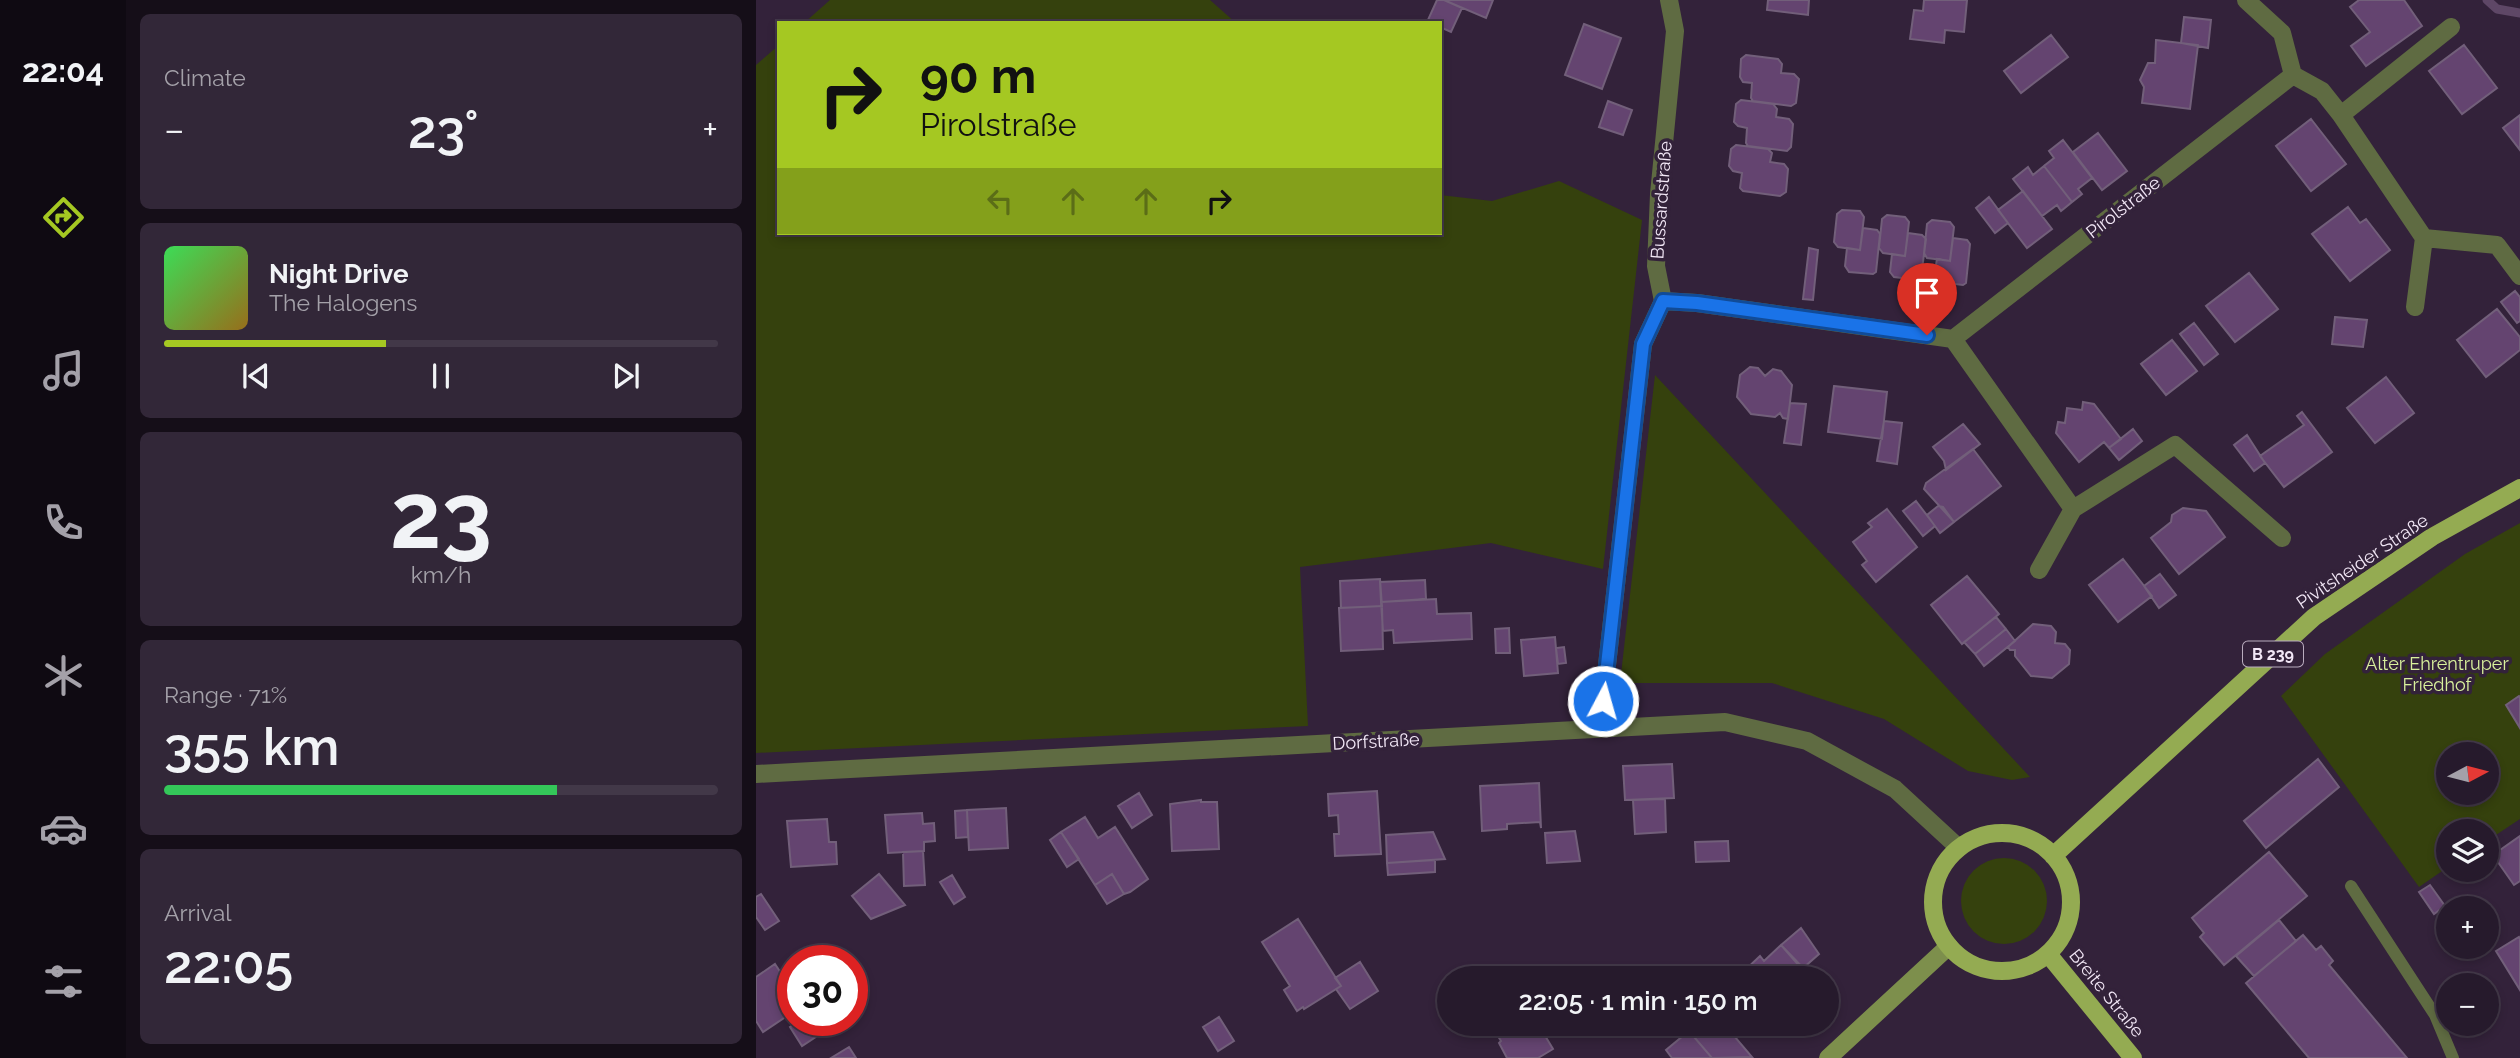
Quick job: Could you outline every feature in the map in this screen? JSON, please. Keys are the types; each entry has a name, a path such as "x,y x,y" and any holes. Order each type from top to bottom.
{"main road":[{"name":"Pivitsheider Straße","path":"2053,856 2314,617 2432,537 2520,488"},
{"path":"1997,833 2018,835 2038,843 2053,856 2065,874 2071,895 2070,917 2062,937 2048,954 2024,968 1997,971 1970,964 1949,946 1938,928 1933,906 1935,884 1945,864 1959,848 1977,837 1997,833"},
{"path":"1828,1058 1949,946"},
{"name":"Breite Straße","path":"2048,954 2133,1058"}],"street":[{"name":"Bussardstraße","path":"1663,301 1656,267 1659,194 1675,31 1669,0"},
{"path":"2246,0 2282,33 2293,75 2322,91 2424,238 2415,307"},
{"path":"2341,116 2451,27"},
{"name":"Pirolstraße","path":"1952,339 2293,75"},
{"path":"2424,238 2497,245 2520,276"},
{"path":"1609,728 1603,701 1643,344 1663,301 1697,303 1952,339 2073,509"},
{"path":"2039,570 2073,509 2175,445 2282,538"},
{"name":"Dorfstraße","path":"756,774 1725,722 1807,741 1895,789 1959,848"}],"lane":[{"path":"2351,886 2435,1015 2453,1058"}],"green space":[{"path":"830,0 1210,0 1234,21 806,21"},
{"path":"777,47 777,235 1442,235 1442,195 1492,201 1559,181 1642,220 1603,569 1491,543 1300,567 1308,726 756,753 756,65"},
{"path":"1655,375 2030,777 2012,780 1968,771 1884,719 1772,683 1620,683"},
{"name":"Alter Ehrentruper Friedhof","path":"2520,523 2520,819 2499,833 2499,819 2436,819 2436,875 2419,887 2281,696 2325,654 2465,554"},
{"path":"2004,858 2021,861 2035,870 2044,884 2047,901 2044,918 2035,932 2021,941 2004,944 1987,941 1973,932 1964,918 1961,901 1964,884 1973,870 1987,861"}],"building":[{"path":"1437,0 1444,0 1462,8 1451,32 1442,28 1442,21 1427,21"},
{"path":"1444,0 1493,0 1486,18"},
{"path":"1768,0 1809,0 1808,15 1767,10"},
{"path":"1924,0 1967,0 1964,32 1945,30 1944,43 1910,39 1914,10 1923,11"},
{"path":"2359,0 2404,0 2422,26 2366,66 2351,46 2370,32 2350,7"},
{"path":"2184,17 2211,20 2208,48 2181,43"},
{"path":"1584,24 1621,38 1602,89 1565,75"},
{"path":"2051,35 2068,57 2021,93 2004,71"},
{"path":"2156,40 2198,45 2190,109 2142,103 2144,87 2140,80 2148,63 2155,63"},
{"path":"2464,45 2497,88 2462,114 2429,71"},
{"path":"1746,55 1778,59 1782,64 1781,73 1794,74 1799,79 1796,103 1791,106 1753,101 1752,83 1743,82 1740,77 1741,59"},
{"path":"1741,100 1773,104 1777,109 1776,117 1789,119 1793,124 1791,147 1787,151 1748,146 1747,128 1734,122 1736,104"},
{"path":"1608,101 1632,110 1623,135 1599,127"},
{"path":"2520,115 2520,150 2503,128"},
{"path":"2311,119 2346,164 2311,191 2276,146"},
{"path":"2098,133 2127,171 2102,190 2073,152"},
{"path":"2063,140 2092,178 2078,189 2082,194 2072,202 2044,166 2054,158 2049,151"},
{"path":"1736,145 1768,149 1772,153 1770,162 1784,164 1788,169 1786,192 1780,196 1743,191 1740,188 1742,173 1733,171 1729,166 1731,149"},
{"path":"2044,166 2072,202 2061,211 2057,205 2042,216 2013,179 2028,167 2033,175"},
{"path":"2023,191 2052,229 2027,248 1998,210"},
{"path":"1989,197 2008,223 1995,233 1976,208"},
{"path":"2348,207 2360,223 2366,219 2390,250 2350,281 2312,234"},
{"path":"1842,210 1860,211 1864,217 1860,250 1838,247 1834,242 1837,214"},
{"path":"1887,215 1905,217 1909,222 1905,256 1883,253 1879,248 1882,219"},
{"path":"1932,220 1950,222 1954,227 1950,261 1927,258 1924,253 1927,224"},
{"path":"1863,228 1877,230 1880,234 1876,272 1873,274 1849,272 1845,266 1847,248 1860,250"},
{"path":"1908,233 1922,235 1926,239 1921,277 1918,280 1894,277 1890,272 1892,254 1905,256"},
{"path":"1953,238 1967,240 1970,244 1966,283 1963,285 1938,282 1934,277 1937,259 1950,261"},
{"path":"1809,248 1818,250 1813,300 1803,299"},
{"path":"2249,273 2278,309 2235,342 2206,306"},
{"path":"2515,291 2520,297 2520,321 2517,323 2501,302"},
{"path":"2497,309 2520,337 2520,350 2486,377 2457,340"},
{"path":"2335,317 2367,320 2363,347 2332,344"},
{"path":"2194,323 2218,354 2204,365 2180,334"},
{"path":"2172,340 2197,371 2166,395 2141,364"},
{"path":"1750,367 1758,368 1765,376 1773,369 1781,371 1792,385 1788,419 1783,418 1780,413 1775,417 1751,414 1737,397 1740,375"},
{"path":"2386,377 2414,413 2375,443 2347,408"},
{"path":"1834,386 1887,392 1882,439 1828,432"},
{"path":"2083,402 2094,404 2121,439 2109,448 2104,442 2079,462 2056,433 2058,422 2065,423 2067,408 2082,410"},
{"path":"1790,403 1806,404 1801,445 1784,443"},
{"path":"2302,412 2332,452 2284,487 2260,456 2304,425 2297,416"},
{"path":"1884,421 1902,423 1897,464 1877,461"},
{"path":"1963,424 1980,444 1946,470 1944,461 1933,447"},
{"path":"2133,429 2142,441 2119,460 2109,448"},
{"path":"2247,435 2265,463 2254,471 2234,445"},
{"path":"1973,449 2001,486 1954,522 1924,489 1926,483"},
{"path":"1916,501 1935,526 1923,536 1903,511"},
{"path":"1938,506 1943,507 1954,522 1940,533 1927,515"},
{"path":"2183,508 2206,511 2225,537 2179,574 2151,538 2171,522 2172,515"},
{"path":"1887,509 1917,547 1876,582 1862,565 1867,561 1853,542 1872,527 1868,523"},
{"path":"2123,559 2152,596 2118,622 2089,585"},
{"path":"2160,574 2176,595 2159,608 2144,586"},
{"path":"1967,576 1999,614 1962,644 1931,605"},
{"path":"1380,579 1382,606 1341,608 1340,581"},
{"path":"1425,580 1426,599 1381,602 1380,582"},
{"path":"1436,599 1437,614 1471,613 1472,639 1394,643 1393,630 1383,631 1381,602"},
{"path":"1382,606 1383,649 1341,651 1339,608"},
{"path":"1996,617 2006,629 1975,654 1964,642"},
{"path":"2033,624 2051,626 2056,632 2055,643 2065,644 2070,650 2069,664 2052,678 2031,676 2015,656 2015,650 2008,647"},
{"path":"1509,628 1510,653 1496,653 1495,629"},
{"path":"2006,629 2015,641 1984,666 1975,654"},
{"path":"1555,637 1558,673 1524,676 1521,640"},
{"path":"1564,647 1566,663 1558,664 1556,648"},
{"path":"2520,697 2520,728 2506,705"},
{"path":"2318,759 2339,787 2266,848 2244,821"},
{"path":"1672,764 1674,798 1625,800 1623,766"},
{"path":"1539,783 1541,828 1540,822 1507,824 1507,829 1482,831 1480,786"},
{"path":"1377,791 1381,854 1335,856 1334,834 1339,834 1338,815 1329,816 1328,794"},
{"path":"1139,793 1152,815 1132,828 1118,806"},
{"path":"1665,799 1666,832 1635,834 1633,800"},
{"path":"1201,800 1217,802 1219,849 1172,851 1170,804"},
{"path":"1006,808 1008,848 969,850 967,810"},
{"path":"967,810 968,837 956,838 955,811"},
{"path":"922,813 923,824 934,823 935,841 924,842 924,851 888,853 885,815"},
{"path":"1085,817 1098,838 1115,827 1148,879 1124,894 1112,874 1095,885 1061,832"},
{"path":"827,819 829,842 836,842 837,864 791,867 787,821"},
{"path":"1575,831 1580,861 1547,863 1545,833"},
{"path":"1061,832 1079,859 1067,867 1050,840"},
{"path":"1433,832 1445,859 1387,863 1386,835"},
{"path":"2520,836 2520,881 2514,885 2499,864 2499,851"},
{"path":"1728,841 1729,861 1696,862 1695,842"},
{"path":"923,851 925,885 904,886 903,852"},
{"path":"2269,852 2307,896 2224,965 2200,937 2204,933 2192,918"},
{"path":"1435,860 1435,872 1388,875 1387,863"},
{"path":"879,874 905,905 871,919 852,896"},
{"path":"1112,874 1124,894 1107,904 1095,885"},
{"path":"952,875 965,897 954,904 940,882"},
{"path":"2430,885 2438,896 2436,913 2434,914 2419,892"},
{"path":"761,894 779,921 765,930 756,917 756,897"},
{"path":"1298,919 1341,986 1297,1011 1284,990 1290,986 1262,942"},
{"path":"2279,920 2296,941 2254,976 2236,956"},
{"path":"1801,928 1819,954 1805,966 1799,966 1781,945"},
{"path":"2303,935 2316,950 2321,946 2333,961 2329,965 2407,1058 2309,1058 2246,983"},
{"path":"2519,937 2520,990 2499,956 2499,949"},
{"path":"1781,945 1801,966 1749,966 1760,956 1764,961"},
{"path":"1360,962 1378,991 1350,1009 1336,989 1341,986 1335,978"},
{"path":"775,964 777,967 777,1023 763,1032 756,1021 756,977"},
{"path":"1219,1017 1234,1041 1218,1051 1203,1027"},
{"path":"796,1036 817,1036 802,1046"},
{"path":"1498,1036 1545,1036 1553,1049 1538,1058 1507,1058 1499,1043 1501,1041"},
{"path":"1683,1036 1693,1036 1712,1058 1672,1058 1666,1050"},
{"path":"1693,1036 1734,1036 1752,1057 1712,1058"},
{"path":"849,1047 856,1058 831,1058"}],"waterway":[{"path":"2487,0 2497,9 2520,13"}],"route":[{"path":"1603,701 1643,344 1663,301 1697,303 1927,335"}]}
